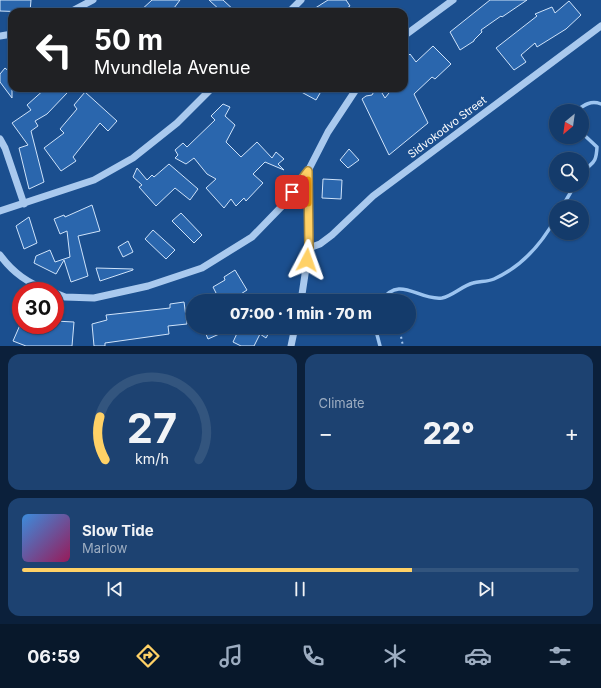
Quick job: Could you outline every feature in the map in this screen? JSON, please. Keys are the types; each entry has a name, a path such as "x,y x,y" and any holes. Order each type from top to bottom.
{"street":[{"path":"78,8 93,0"},
{"path":"293,8 301,0"},
{"path":"408,33 453,0"},
{"name":"Sidvokodvo Street","path":"309,248 320,244 332,235 373,196 601,26"},
{"path":"0,211 94,180 133,158 177,123 208,92"},
{"path":"64,297 94,298 148,286 202,268 252,237 285,203 308,171 328,132 354,92"},
{"path":"0,139 5,148 24,204"},
{"path":"302,294 309,248 308,171"},
{"path":"0,255 18,276 29,282"},
{"path":"291,346 294,334"}],"path":[{"path":"400,334 403,346"}],"building":[{"path":"0,0 31,0 30,8 8,8 8,11 0,11"},
{"path":"152,0 180,0 174,8 143,8"},
{"path":"209,0 223,0 232,8 218,8"},
{"path":"328,0 346,0 350,6 347,8 315,8"},
{"path":"490,0 527,0 481,30 482,32 474,41 460,50 450,32"},
{"path":"569,1 581,15 566,29 537,47 535,43 521,55 526,62 514,70 496,48 537,16 535,14 552,7 555,13"},
{"path":"433,46 451,64 435,79 432,77 414,94 428,123 389,155 362,99 366,96 372,95 374,92 381,92 385,98 390,92 408,92 408,56 410,54 416,62"},
{"path":"5,68 8,71 8,92 12,92 12,98 0,82 0,74"},
{"path":"42,92 67,93 47,114 35,121 38,126 31,131 44,182 29,189 19,148 28,145 12,123 31,110 27,105"},
{"path":"85,92 117,121 108,131 100,123 73,157 76,161 61,171 44,148 64,133 60,129 77,109 74,105"},
{"path":"301,92 321,92 316,100"},
{"path":"223,104 230,107 225,116 235,125 226,142 241,157 257,142 272,158 276,152 284,159 278,164 284,170 265,162 253,174 263,183 246,201 244,198 236,206 231,199 224,208 206,188 216,179 207,174 194,158 186,164 175,158 178,155 175,150 183,143 187,147 215,120 211,116"},
{"path":"349,149 359,160 348,168 340,160"},
{"path":"169,164 198,189 190,200 175,188 156,206 139,187 142,185 133,177 137,168 147,180 152,175 154,177"},
{"path":"323,179 342,180 341,199 322,198"},
{"path":"92,205 100,231 78,236 88,276 71,282 64,260 56,274 34,263 36,256 50,250 55,262 70,257 67,231 60,234 54,219 64,215 65,217"},
{"path":"181,213 202,235 194,243 172,221"},
{"path":"29,217 37,243 24,249 16,226"},
{"path":"153,230 175,250 166,259 145,239"},
{"path":"128,241 133,252 123,257 118,247"},
{"path":"96,268 133,269 133,270 100,281"},
{"path":"235,270 247,290 241,294 216,294 213,287 225,280 224,277"},
{"path":"184,302 186,324 168,326 169,334 105,343 105,346 94,346 92,324 107,320 106,315 170,308 170,304"},
{"path":"64,321 74,322 72,346 26,346 13,341 16,334 64,334"},
{"path":"206,334 219,334 208,339"},
{"path":"237,334 260,334 254,346 241,346 233,342"},
{"path":"260,334 268,334 266,338"}],"waterway":[{"path":"588,104 601,104"},
{"path":"589,140 597,147 596,158 589,166"},
{"path":"566,200 571,192"},
{"path":"387,294 395,290 402,289 410,290 433,298 442,298 469,284 494,279 504,274 522,261 537,245 549,228"},
{"path":"377,334 380,346"}],"slow traffic":[{"path":"308,180 308,203"}],"route":[{"path":"292,192 308,171 309,248 307,260"}]}
